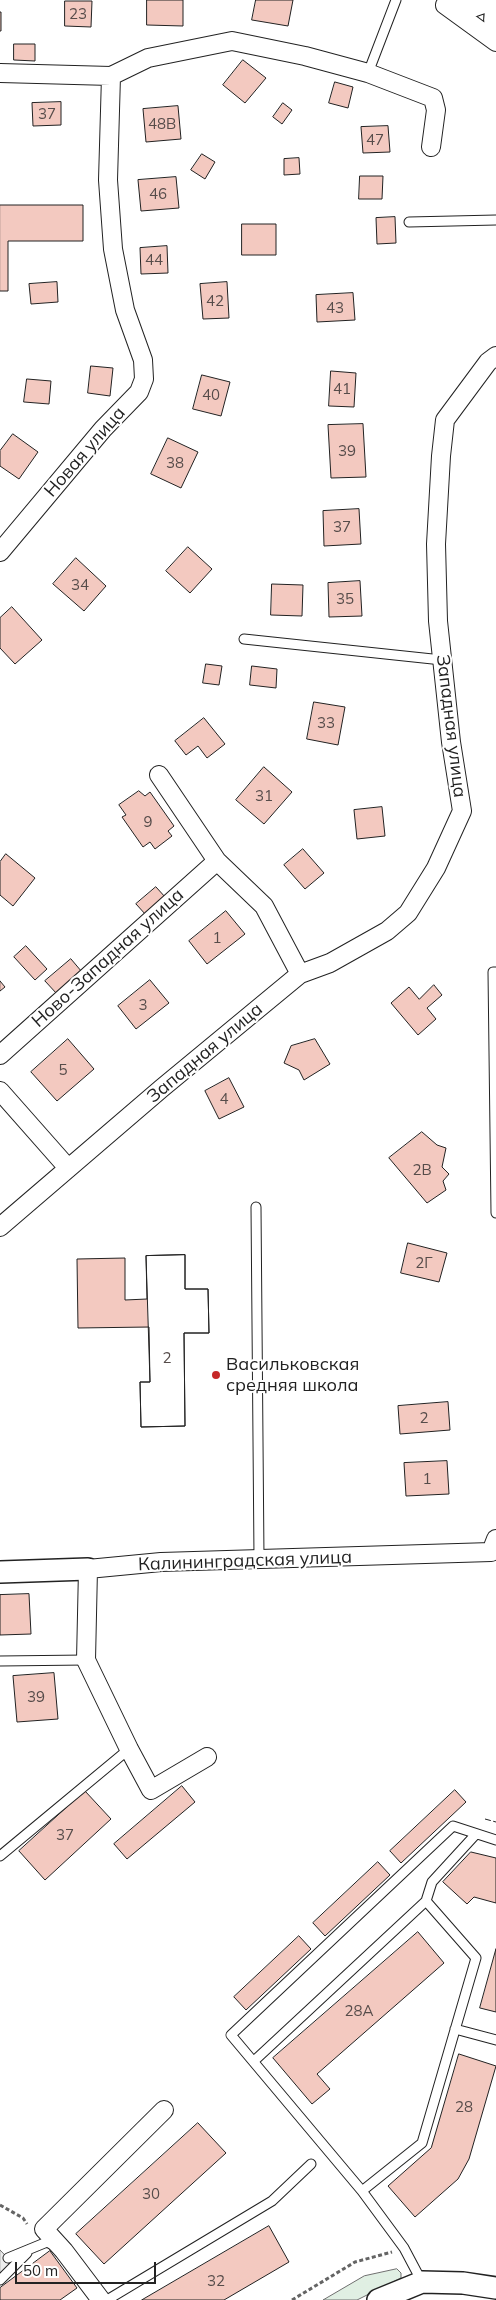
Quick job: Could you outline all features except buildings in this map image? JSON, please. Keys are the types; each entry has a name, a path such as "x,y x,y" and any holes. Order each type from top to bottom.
{"street":[{"path":"439,3 475,8 494,0"},
{"path":"439,3 496,42"},
{"path":"496,4 493,12 493,25 496,35"},
{"path":"0,73 111,76 148,58 232,41 305,56 368,73 433,98 436,110 431,148"},
{"name":"Новая улица","path":"0,552 103,429 139,392 144,379 143,360 125,310 112,249 108,180 111,76"},
{"name":"Западная улица","path":"0,1227 300,974 330,963 387,931 408,913 449,843 462,811 451,742 438,621 436,544 445,420 488,362 496,356"},
{"path":"158,775 217,860 264,906 300,974"},
{"name":"Ново-Западная улица","path":"0,1055 217,860"},
{"path":"0,1091 68,1168"},
{"name":"Калининградская улица","path":"0,1572 88,1569 161,1562 493,1546"},
{"path":"88,1569 86,1660 151,1790 206,1758"},
{"path":"101,2300 64,2251 44,2229 164,2110"},
{"path":"378,2300 422,2282 463,2283 496,2288"}],"lane":[{"path":"368,73 396,0"},
{"path":"409,222 496,220"},
{"path":"244,639 442,660"},
{"path":"496,972 493,972 496,1213"},
{"path":"256,1207 258,1558"},
{"path":"0,1661 86,1660"},
{"path":"0,1856 129,1749"},
{"path":"422,2282 404,2248 362,2191 231,2034 453,1826 496,1840"},
{"path":"254,2061 426,1901 432,1882 476,1834"},
{"path":"362,2191 422,2144 476,1958 426,1901"},
{"path":"455,2029 496,2040"},
{"path":"107,2300 272,2201 311,2164"},
{"path":"8,2258 46,2242 64,2251"},
{"path":"0,2280 31,2249"}],"path":[{"path":"292,2300 355,2262 404,2248"}],"green space":[{"path":"397,2269 401,2273 401,2278 357,2300 323,2300 364,2276"}],"shaded area":[{"path":"0,2250 17,2268 0,2280"}],"fence":[{"path":"485,1819 496,1822"}],"place":[{"name":"Васильковская средняя школа","path":"216,1375"}]}
